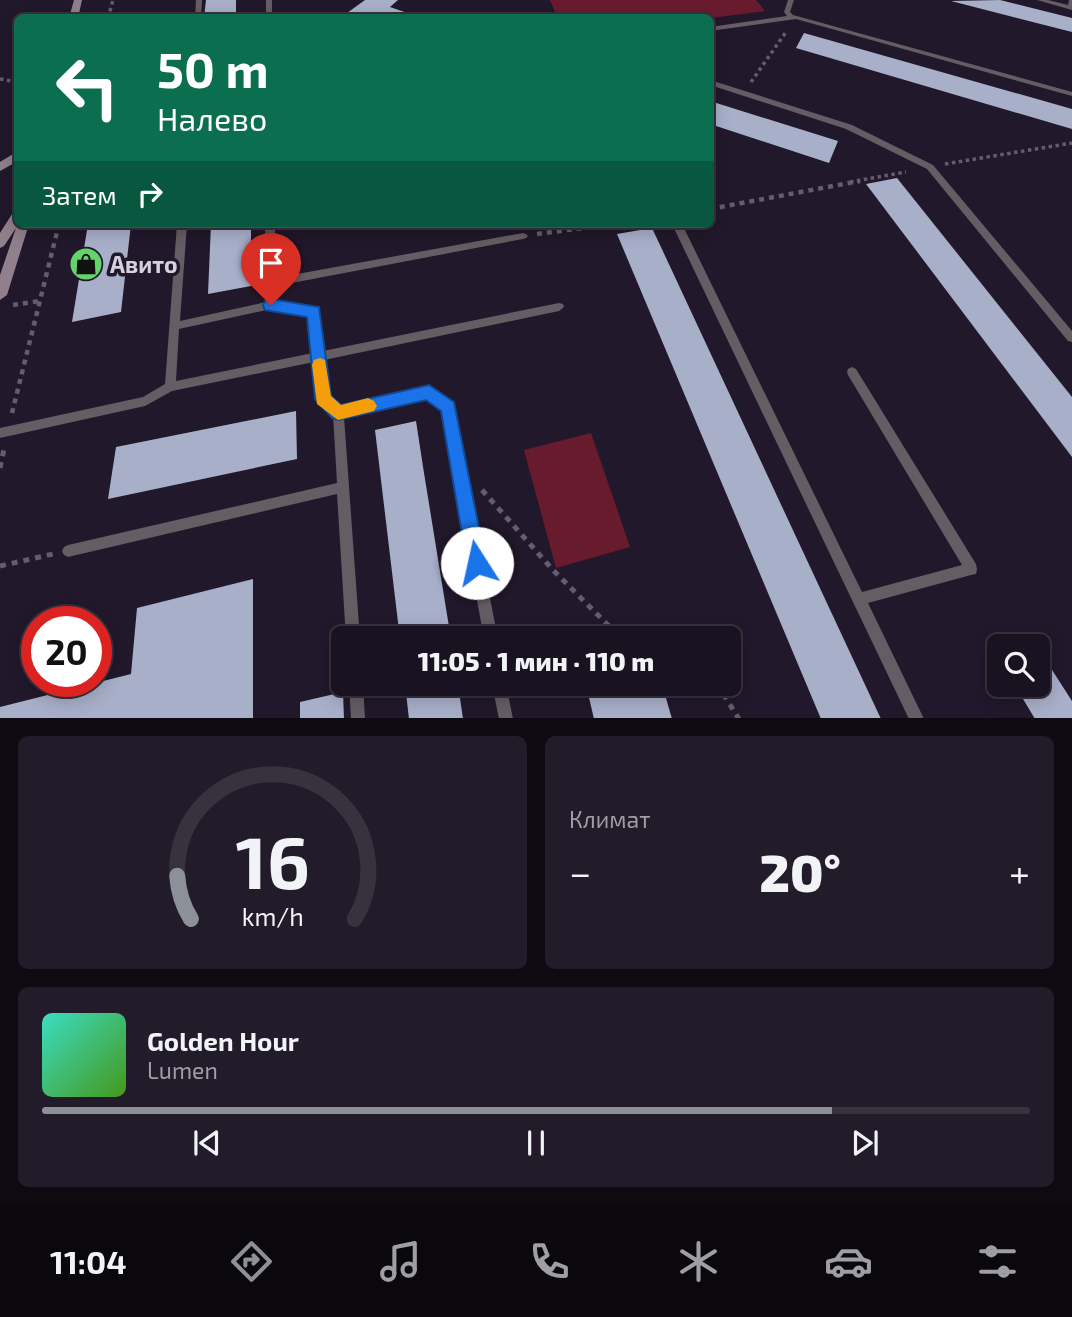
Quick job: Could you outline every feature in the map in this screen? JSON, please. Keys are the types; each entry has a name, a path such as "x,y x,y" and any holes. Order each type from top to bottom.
{"main road":[{"path":"0,243 14,220"},
{"path":"0,295 22,228"}],"lane":[{"path":"791,0 787,12 794,17 1072,94"},
{"path":"1040,0 1070,8 1072,0"},
{"path":"714,28 794,17"},
{"path":"714,83 849,127 930,167 1072,338"},
{"path":"170,387 182,228"},
{"path":"270,228 271,305"},
{"path":"679,228 917,718"},
{"path":"271,283 523,236"},
{"path":"174,326 271,305 314,312 323,399 338,413 352,626"},
{"path":"4,432 145,401 170,387 559,307"},
{"path":"852,372 971,569 859,599"},
{"path":"338,413 429,392 448,407 489,626"},
{"path":"68,551 343,487"},
{"path":"357,696 358,718"},
{"path":"501,696 506,718"}],"path":[{"path":"743,93 794,17"},
{"path":"714,208 1072,143"},
{"path":"0,468 4,432 58,228"},
{"path":"523,236 584,228"},
{"path":"0,307 40,301"},
{"path":"458,463 553,570 609,626"},
{"path":"0,566 68,551"},
{"path":"725,696 738,718"}],"shaded area":[{"path":"550,0 756,0 765,11 714,18 714,14 556,14"},
{"path":"591,433 630,547 556,568 524,450"}],"building":[{"path":"206,0 236,0 236,14 204,14"},
{"path":"365,0 398,0 390,7 410,14 349,14 347,13"},
{"path":"1000,0 1072,18 1072,32 951,1"},
{"path":"804,33 1072,109 1072,129 796,48"},
{"path":"714,102 838,141 829,163 714,125"},
{"path":"897,178 1072,397 1072,457 866,184"},
{"path":"87,228 131,228 121,312 72,322"},
{"path":"211,228 251,228 251,286 208,294"},
{"path":"652,228 881,718 821,718 617,234"},
{"path":"296,411 297,459 108,499 116,447"},
{"path":"416,421 449,626 398,626 375,430"},
{"path":"253,579 253,718 0,718 0,707 40,697 112,697 112,679 131,674 137,608"},
{"path":"1050,667 1072,701 1072,718 1034,718 1022,697 1050,697"},
{"path":"331,695 343,696 344,718 300,718 300,702"},
{"path":"406,696 460,696 463,718 409,718"},
{"path":"589,696 665,696 672,718 594,718"}],"slow traffic":[{"path":"320,365 323,399 338,413 368,406"}],"place":[{"name":"Авито","path":"86,264"}],"route":[{"path":"271,305 314,312 323,399 338,413 429,392 448,407 477,563"}]}
